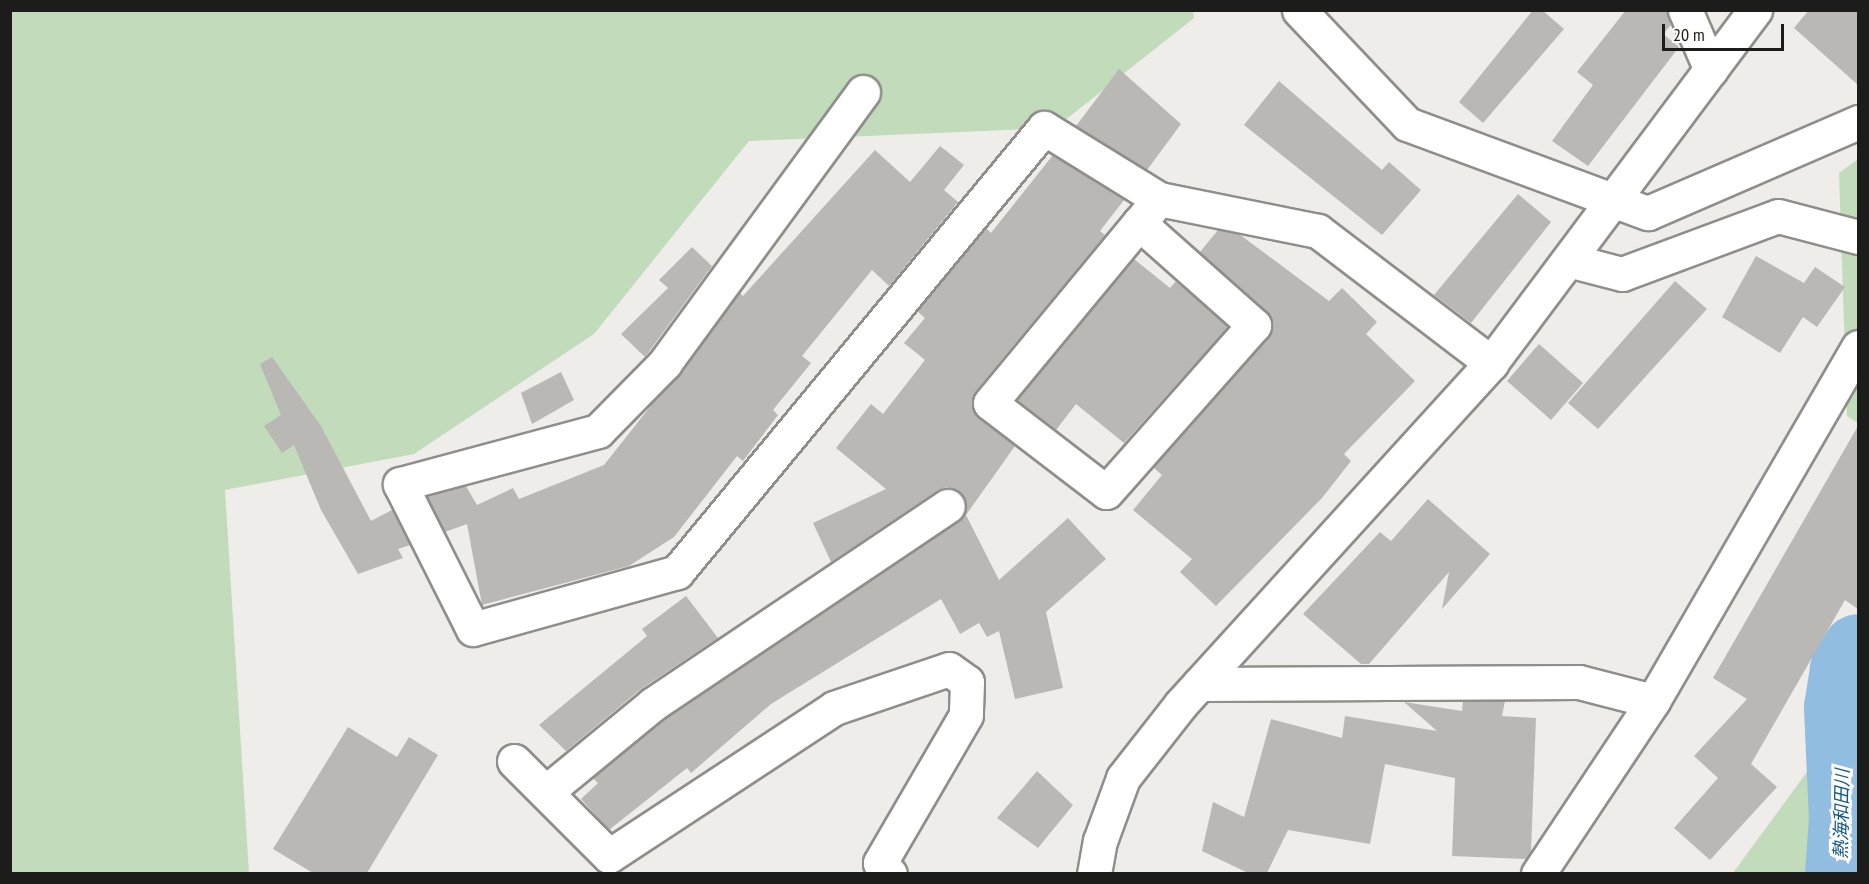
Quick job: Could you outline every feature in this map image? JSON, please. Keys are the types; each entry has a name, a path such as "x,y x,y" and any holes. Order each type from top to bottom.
{"street":[{"path":"1299,10 1407,124 1648,213 1858,122"},
{"path":"1685,10 1711,70"},
{"path":"1094,873 1100,841 1123,778 1199,684 1491,363 1572,261 1755,10"},
{"path":"863,92 665,363 598,430 400,484 473,629 677,572 1044,128 1149,211 1254,325 1106,492 990,403 1149,211"},
{"path":"1149,211 1318,231 1491,363"},
{"path":"1572,261 1622,274 1778,216 1858,237"},
{"path":"1538,873 1653,701 1858,347"},
{"path":"546,792 653,704 948,506"},
{"path":"514,761 609,856 834,708 949,669 967,682 966,715 880,863 890,873"},
{"path":"1199,684 1579,682 1653,701"}],"green space":[{"path":"1193,10 1194,18 1055,128 749,141 594,334 414,454 225,490 249,873 11,874 10,11"},
{"path":"1858,159 1858,423 1847,416 1839,173"},
{"path":"1858,702 1858,873 1733,873"}],"building":[{"path":"1533,10 1542,10 1564,29 1483,123 1459,102"},
{"path":"1626,10 1667,10 1671,25 1663,34 1679,47 1588,166 1552,141 1593,85 1577,72"},
{"path":"1809,10 1858,10 1858,85 1794,28"},
{"path":"1119,69 1181,124 1147,170 1076,126"},
{"path":"1279,81 1382,170 1389,162 1421,190 1382,235 1244,125"},
{"path":"940,146 964,165 944,190 958,202 889,286 872,270 802,356 811,363 773,410 778,415 743,461 737,456 674,537 629,566 482,605 467,524 445,532 427,496 466,486 477,505 513,488 519,499 604,465 740,293 743,296 875,150 910,182"},
{"path":"1053,155 1124,200 1100,231 1105,235 975,392 973,410 1015,446 966,515 999,580 1068,518 1106,559 1046,612 1063,688 1015,699 999,631 987,637 979,623 960,634 941,599 771,704 691,773 687,768 609,830 581,799 598,783 593,778 664,719 965,515 963,495 947,487 938,490 831,562 813,523 886,489 836,448 871,404 883,414 925,360 904,343 925,318 917,311 986,228 991,233"},
{"path":"1518,194 1551,222 1471,323 1434,295"},
{"path":"1218,230 1239,234 1329,301 1342,288 1377,322 1366,334 1415,381 1344,454 1351,461 1322,498 1216,606 1180,572 1192,559 1133,510 1162,475 1153,467 1272,329 1266,311 1200,252"},
{"path":"692,247 712,266 645,357 621,334 668,288 659,280"},
{"path":"1756,256 1804,283 1815,267 1845,287 1817,327 1803,317 1780,353 1722,317"},
{"path":"1134,259 1170,288 1176,281 1228,327 1124,443 1076,404 1056,430 1017,400"},
{"path":"1675,281 1707,309 1598,429 1568,403"},
{"path":"1539,344 1583,383 1551,420 1507,381"},
{"path":"272,357 321,426 371,521 392,510 410,545 398,549 403,558 358,574 321,510 294,445 282,453 264,426 281,415 260,364"},
{"path":"561,372 574,400 532,424 521,393"},
{"path":"1858,426 1858,609 1845,600 1751,764 1777,787 1710,860 1674,828 1718,778 1694,756 1747,699 1713,678"},
{"path":"1428,499 1490,554 1442,609 1449,572 1369,664 1361,664 1303,614 1380,532 1391,541"},
{"path":"686,596 718,638 641,689 566,751 539,725 647,636 642,629"},
{"path":"1463,701 1505,701 1502,716 1536,718 1531,851 1526,859 1452,856 1455,778 1385,764 1370,844 1288,830 1267,873 1248,873 1202,851 1213,802 1244,817 1271,719 1342,738 1345,716 1437,731 1404,702 1462,711"},
{"path":"348,727 397,757 409,737 438,755 367,873 313,873 273,849"},
{"path":"1037,771 1073,805 1038,848 997,818"}],"waterway":[{"name":"熱海和田川","path":"1841,874 1845,819 1840,708 1846,669 1858,650"}]}
